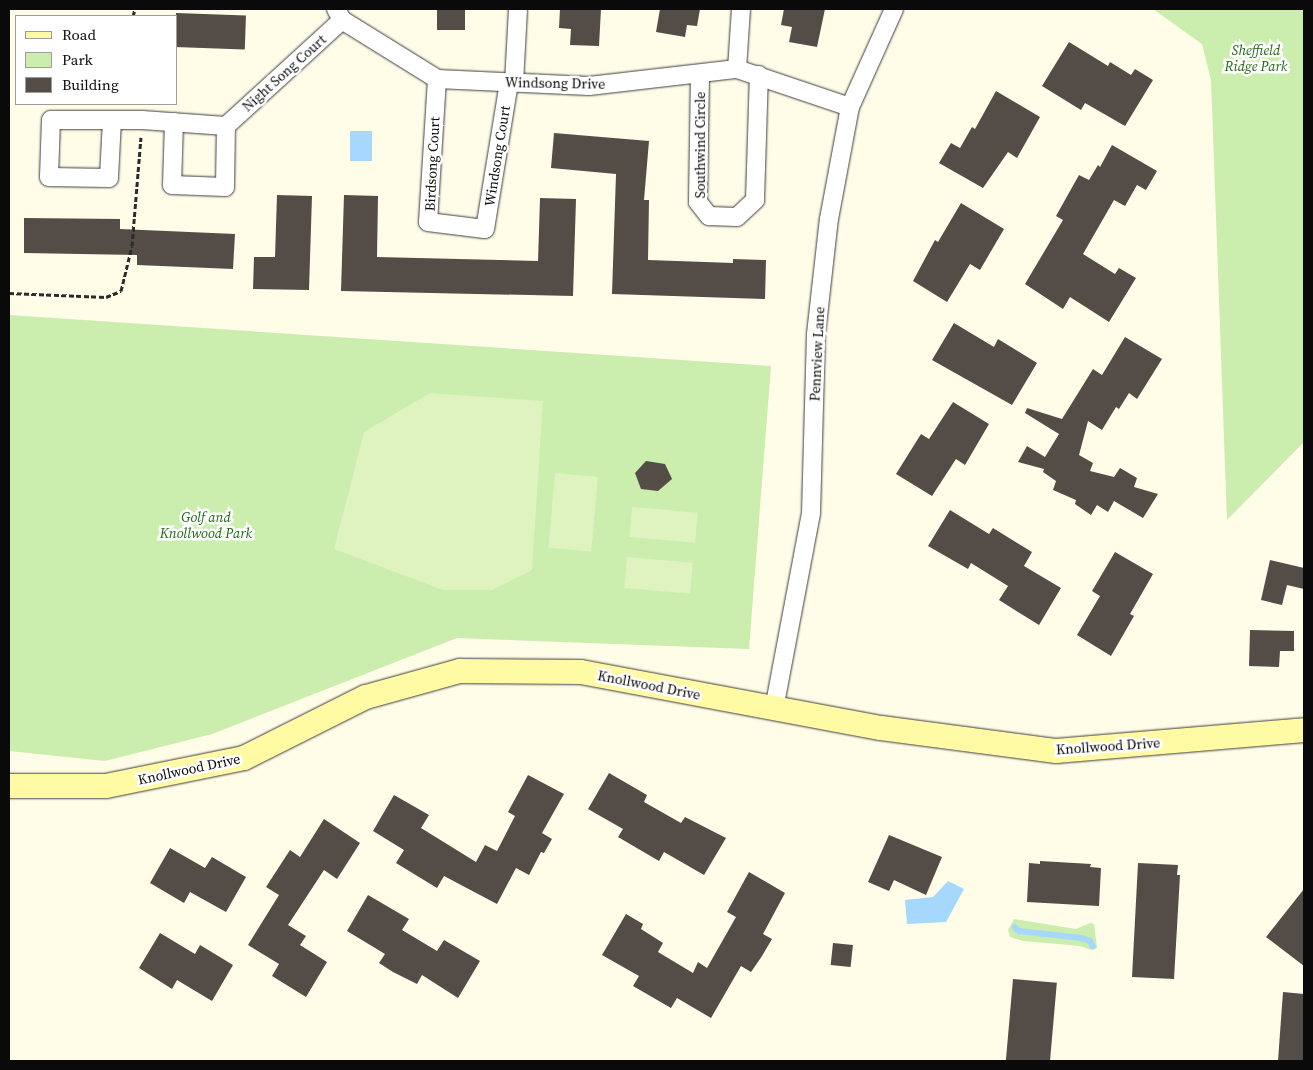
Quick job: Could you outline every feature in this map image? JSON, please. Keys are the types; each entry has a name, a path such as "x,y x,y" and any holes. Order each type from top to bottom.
{"street":[{"name":"Windsong Court","path":"485,229 511,83 518,9"},
{"path":"737,69 741,9"},
{"name":"Pennview Lane","path":"774,708 811,513 816,334 829,219 850,107 894,9"},
{"name":"Windsong Drive","path":"339,14 436,79 589,86 737,69 850,107"},
{"name":"Night Song Court","path":"226,126 339,14"},
{"name":"Southwind Circle","path":"700,74 698,202 710,216 737,217 754,200 759,75"},
{"name":"Birdsong Court","path":"436,79 428,222 485,229"},
{"path":"112,120 109,178 49,177 51,120 112,120 142,120 174,122 226,126 225,187 172,185 174,122"},
{"name":"Knollwood Drive","path":"9,786 106,786 244,758 366,697 460,671 581,672 881,728 1056,751 1304,730"}],"path":[{"path":"9,293 106,296 121,291 132,246 142,120"}],"green space":[{"name":"Sheffield Ridge Park","path":"1153,9 1304,9 1304,442 1227,520 1211,80 1202,44"},
{"name":"Golf and Knollwood Park","path":"9,315 771,366 749,649 457,638 212,734 105,761 9,751"},
{"path":"430,393 543,401 532,570 492,590 443,590 334,549 364,432"},
{"path":"555,473 598,477 591,551 548,548"},
{"path":"632,507 698,513 695,543 629,537"},
{"path":"627,557 693,563 690,594 624,588"},
{"path":"1014,919 1076,929 1090,923 1094,924 1097,948 1091,950 1080,946 1023,941 1010,937 1008,930"}],"water":[{"path":"350,131 372,131 372,161 350,161"},
{"path":"948,881 964,889 946,922 907,924 905,900 933,897"}],"building":[{"path":"437,9 465,9 465,30 437,30"},
{"path":"560,9 601,9 599,46 570,45 571,29 559,28"},
{"path":"660,9 700,9 697,26 687,25 685,37 656,32"},
{"path":"784,9 825,9 817,47 789,42 792,27 781,25"},
{"path":"176,13 246,15 245,49 178,47 178,15"},
{"path":"1069,42 1108,66 1110,62 1131,75 1135,69 1153,80 1125,126 1085,103 1081,110 1042,86"},
{"path":"996,91 1040,117 1017,158 1008,152 983,188 939,163 951,143 960,148 972,127 975,129"},
{"path":"554,133 649,141 644,200 649,200 648,260 733,263 733,259 766,260 765,299 612,294 616,174 551,168"},
{"path":"1112,145 1157,171 1146,190 1137,185 1125,206 1114,200 1083,254 1115,274 1119,268 1136,278 1109,322 1070,297 1063,309 1025,284 1063,220 1056,216 1079,175 1089,180 1098,165 1100,167"},
{"path":"277,195 312,196 309,290 253,289 254,257 275,257"},
{"path":"344,195 378,196 377,257 538,261 540,198 576,199 573,296 341,291"},
{"path":"961,203 1004,229 980,270 970,264 947,302 913,281 935,240 938,242"},
{"path":"24,218 120,219 120,229 235,234 233,269 137,265 137,255 24,253"},
{"path":"954,323 994,347 998,339 1037,363 1012,405 932,360"},
{"path":"1125,337 1162,359 1137,399 1129,393 1119,409 1116,407 1102,430 1088,421 1079,455 1093,463 1090,471 1114,477 1120,468 1137,478 1134,487 1158,494 1143,518 1114,501 1108,512 1097,505 1091,515 1075,504 1076,500 1053,490 1056,481 1043,472 1044,469 1018,462 1027,446 1045,457 1059,434 1025,413 1027,408 1062,419 1093,369 1102,375"},
{"path":"953,402 989,424 965,465 956,459 932,496 896,474 921,434 929,439"},
{"path":"646,461 665,464 672,479 658,491 641,489 635,473"},
{"path":"950,510 989,534 993,528 1032,552 1024,566 1061,588 1039,625 999,600 1008,586 971,563 968,569 928,546"},
{"path":"1115,552 1153,574 1130,614 1134,616 1111,656 1077,635 1100,596 1092,591"},
{"path":"1270,560 1304,568 1304,589 1287,585 1282,605 1261,600"},
{"path":"1250,630 1294,631 1294,651 1280,651 1279,667 1249,666"},
{"path":"609,773 647,795 644,802 681,823 685,817 726,838 704,875 664,852 659,861 618,837 623,829 588,809"},
{"path":"528,775 564,794 542,833 552,839 544,853 541,852 529,875 516,868 497,904 444,876 437,888 396,863 404,850 373,831 394,795 429,815 421,828 476,862 485,845 497,851 515,816 508,812"},
{"path":"324,819 360,843 337,879 324,870 288,925 306,936 300,945 327,962 306,997 272,976 279,964 248,945 279,895 266,887 290,850 300,857"},
{"path":"889,835 942,857 926,895 894,880 889,891 868,882"},
{"path":"170,848 205,868 212,857 246,877 226,912 190,892 184,903 150,883"},
{"path":"1040,861 1091,864 1090,867 1101,868 1099,906 1027,902 1029,863 1040,864"},
{"path":"1138,863 1178,865 1177,875 1180,875 1174,979 1132,977"},
{"path":"749,872 785,893 763,934 772,939 762,956 751,972 741,966 711,1018 677,998 671,1008 633,986 639,976 602,955 626,914 643,924 641,929 663,943 658,952 693,973 698,962 707,968 736,917 727,912"},
{"path":"1304,889 1304,966 1266,937"},
{"path":"368,895 409,919 402,930 437,951 444,940 480,961 458,998 422,975 417,984 393,972 379,963 385,954 347,931"},
{"path":"160,933 195,954 200,945 233,965 212,1001 177,980 172,989 139,968"},
{"path":"833,943 853,945 851,967 831,965"},
{"path":"1013,979 1057,983 1050,1061 1006,1061"},
{"path":"1283,992 1304,994 1304,1061 1278,1061"}],"waterway":[{"path":"1015,927 1019,931 1082,938 1090,941 1093,946"}]}
